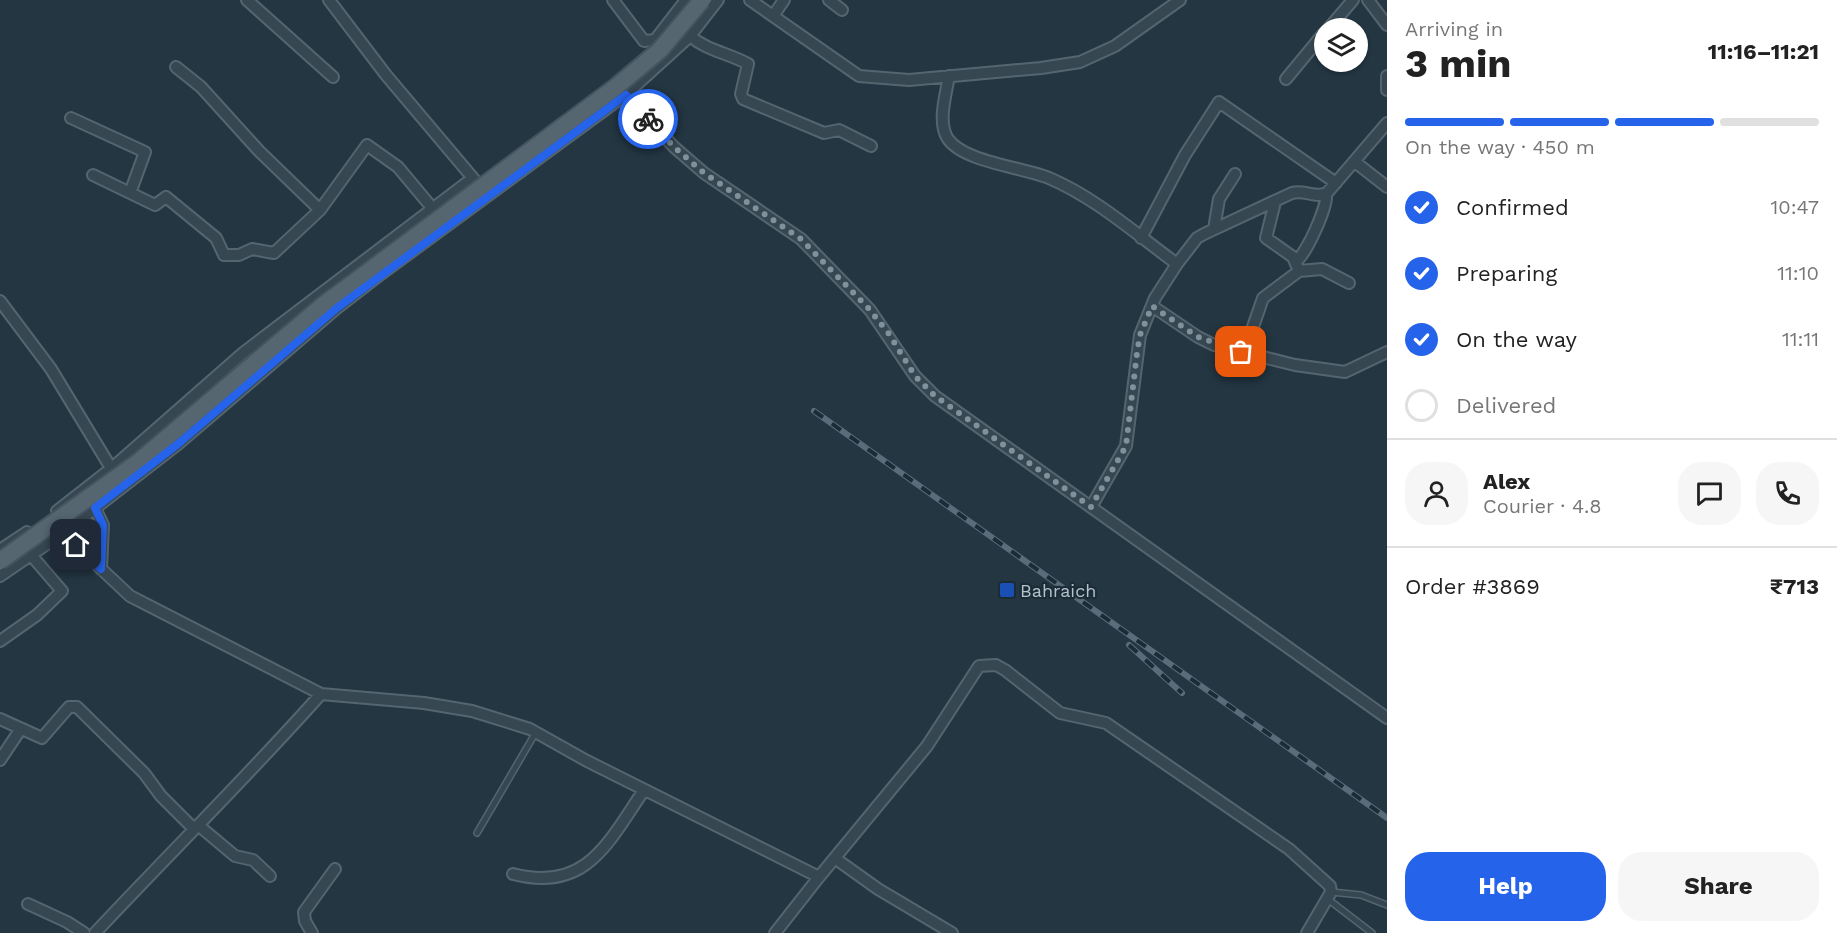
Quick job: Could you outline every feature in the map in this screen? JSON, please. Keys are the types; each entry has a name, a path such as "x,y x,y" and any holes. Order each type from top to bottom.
{"main road":[{"path":"0,561 137,463 322,306 616,87 660,50 702,0"}],"street":[{"path":"247,0 333,77"},
{"path":"328,0 386,75 487,196"},
{"path":"613,0 644,41 654,40 686,0"},
{"path":"0,576 63,533 178,444 337,308 626,95 690,36 718,0"},
{"path":"750,0 860,76 909,80 1041,68 1080,62 1115,46 1180,0"},
{"path":"773,16 784,0"},
{"path":"829,0 842,10"},
{"path":"1338,18 1353,0"},
{"path":"1368,0 1387,23"},
{"path":"690,36 702,46 728,54 748,64 741,94 743,99 824,133 839,130 871,146"},
{"path":"1286,79 1314,45"},
{"path":"176,67 201,87 259,151 320,210"},
{"path":"949,76 943,123 948,139 956,147 976,156 1047,177 1077,191 1178,264"},
{"path":"1387,76 1387,90"},
{"path":"626,95 674,147 704,173 801,239 870,310 889,334 915,376 935,396 1387,718"},
{"path":"1141,238 1185,155 1220,102 1336,183"},
{"path":"70,118 145,152 130,193"},
{"path":"1241,352 1247,344 1263,298 1297,266 1304,254 1326,204 1326,194 1387,123"},
{"path":"93,175 155,205 166,197 216,238 224,255 232,256 252,249 274,252 320,210 367,145 398,167 433,208"},
{"path":"1354,162 1387,186"},
{"path":"1214,230 1219,199 1235,174"},
{"path":"0,550 52,515 112,468 243,353 473,178"},
{"path":"1091,507 1126,446 1140,335 1152,306 1197,238 1296,191 1326,194"},
{"path":"1275,202 1266,238 1297,266 1322,269 1349,283"},
{"path":"0,301 51,369 112,468 120,489"},
{"path":"1152,306 1198,337 1241,352 1338,373 1356,369 1387,352"},
{"path":"95,508 103,525 101,569"},
{"path":"63,533 130,596 321,694 424,703 463,709 536,732 644,790 819,877"},
{"path":"0,641 37,615 63,591 31,555"},
{"path":"775,933 927,746 979,666 985,664 996,665 1005,670 1060,713 1106,723 1289,849 1330,886 1330,896 1306,933"},
{"path":"95,933 249,775 321,694"},
{"path":"0,719 20,730 45,737 69,706 77,707 144,773 161,796 196,827 235,856 253,860 270,876"},
{"path":"0,760 20,730"},
{"path":"513,874 533,879 551,879 564,877 578,870 606,844 644,790"},
{"path":"836,859 878,889 952,933"},
{"path":"312,933 305,921 304,912 335,869"},
{"path":"28,904 67,921 84,933"}],"lane":[{"path":"477,833 536,732"},
{"path":"1330,896 1360,895 1387,905"},
{"path":"1330,896 1372,933"}],"railway":[{"path":"814,411 1387,818"},
{"path":"1129,645 1182,693"}],"way so far":[{"path":"648,119 674,147 704,173 801,239 824,266 870,310 889,334 915,376 935,396 1091,507 1126,446 1140,335 1152,306 1198,337 1214,345 1241,352"}],"place":[{"name":"Bahraich","path":"1007,590"}],"route":[{"path":"76,545 101,569 103,525 95,508 178,444 337,308 381,274 626,95 648,119"}]}
